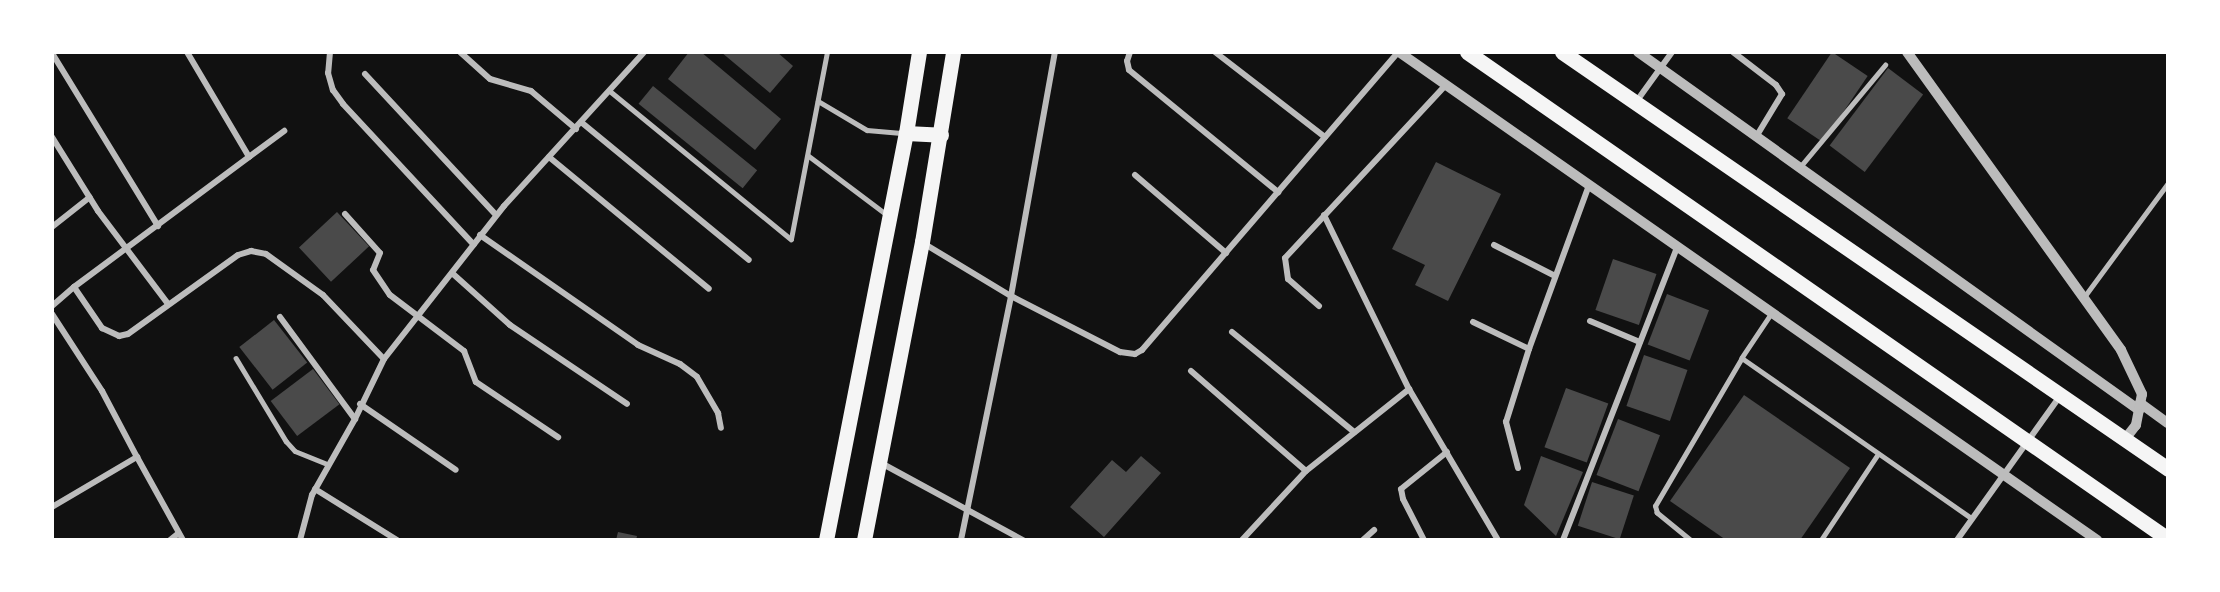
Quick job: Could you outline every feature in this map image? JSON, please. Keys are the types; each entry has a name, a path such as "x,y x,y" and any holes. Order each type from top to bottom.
{"main road":[{"path":"826,540 890,217 919,52"},
{"path":"864,540 922,242 953,52"},
{"path":"1467,52 2168,539"},
{"path":"1562,52 2168,469"},
{"path":"906,133 941,135"}],"street":[{"path":"188,52 249,157"},
{"path":"330,52 328,73 333,90 343,104 474,245"},
{"path":"460,52 490,79 531,91 576,129"},
{"path":"961,540 1011,297 1055,52"},
{"path":"1130,52 1127,61 1129,70 1278,192"},
{"path":"1215,52 1325,137"},
{"path":"922,242 1011,297 1120,352 1135,354 1142,350 1398,52 2097,540"},
{"path":"1638,52 1798,169 2139,407 2168,423"},
{"path":"1636,102 1672,52"},
{"path":"1733,52 1776,85 1782,94 1756,138"},
{"path":"1907,52 2121,350 2142,394 2136,425 2126,438"},
{"path":"54,54 158,225"},
{"path":"300,540 315,489 355,419 360,404 384,359 496,215 610,91 640,54"},
{"path":"365,74 496,215"},
{"path":"1319,306 1288,279 1285,258 1446,85"},
{"path":"581,122 749,260"},
{"path":"52,306 74,287 284,131"},
{"path":"52,137 125,250 168,304"},
{"path":"549,157 709,290"},
{"path":"1135,175 1226,253"},
{"path":"1518,468 1506,422 1555,276 1590,185"},
{"path":"52,227 90,197"},
{"path":"345,213 380,253 373,270 383,286 404,307 418,315 464,351 476,382 558,437"},
{"path":"1324,215 1409,389 1498,540"},
{"path":"480,235 638,345 680,364 697,377 718,413 721,428"},
{"path":"1494,245 1555,276"},
{"path":"1563,540 1677,247"},
{"path":"74,287 102,328 119,336 128,334 238,255 251,251 266,254 323,295 384,359"},
{"path":"452,273 510,325 627,404"},
{"path":"52,314 102,391 183,540"},
{"path":"280,318 355,419"},
{"path":"1590,321 1640,342"},
{"path":"1473,322 1529,350"},
{"path":"1232,332 1353,432"},
{"path":"1191,371 1306,471"},
{"path":"1242,540 1306,471 1409,389"},
{"path":"1957,540 2060,396"},
{"path":"360,404 456,470"},
{"path":"1424,540 1403,499 1401,489 1447,452"},
{"path":"52,507 137,457"},
{"path":"878,461 1023,540"},
{"path":"315,489 397,540"},
{"path":"1363,540 1374,530"},
{"path":"170,540 179,533"}],"lane":[{"path":"610,91 791,238 809,156 827,52"},
{"path":"1798,169 1885,65"},
{"path":"818,101 867,130 906,133"},
{"path":"809,156 890,217"},
{"path":"2084,297 2168,183"},
{"path":"1690,540 1657,513 1655,506 1742,358 1772,313"},
{"path":"236,358 286,441 295,451 328,464"},
{"path":"1742,358 1971,518"},
{"path":"1821,540 1878,454"}],"building":[{"path":"689,52 701,52 781,119 755,150 668,79"},
{"path":"721,52 777,52 793,66 770,93"},
{"path":"1832,52 1868,76 1823,142 1787,118"},
{"path":"1888,68 1923,94 1865,172 1830,145"},
{"path":"653,86 757,170 743,188 639,104"},
{"path":"1436,162 1501,194 1448,301 1415,285 1425,265 1392,249"},
{"path":"337,212 369,246 331,282 299,247"},
{"path":"1613,259 1656,274 1639,325 1595,310"},
{"path":"1667,294 1709,310 1690,361 1648,344"},
{"path":"274,320 307,363 273,390 239,347"},
{"path":"1644,355 1687,370 1670,421 1626,406"},
{"path":"313,369 339,404 297,436 271,401"},
{"path":"1566,388 1608,403 1587,463 1544,447"},
{"path":"1744,395 1850,468 1800,540 1726,540 1670,501"},
{"path":"1618,419 1660,435 1639,491 1596,475"},
{"path":"1141,456 1161,473 1104,537 1070,507 1112,460 1126,472"},
{"path":"1541,456 1583,472 1556,536 1524,505"},
{"path":"1592,482 1634,496 1620,539 1578,526"},
{"path":"618,532 637,536 636,540 616,540"}]}
